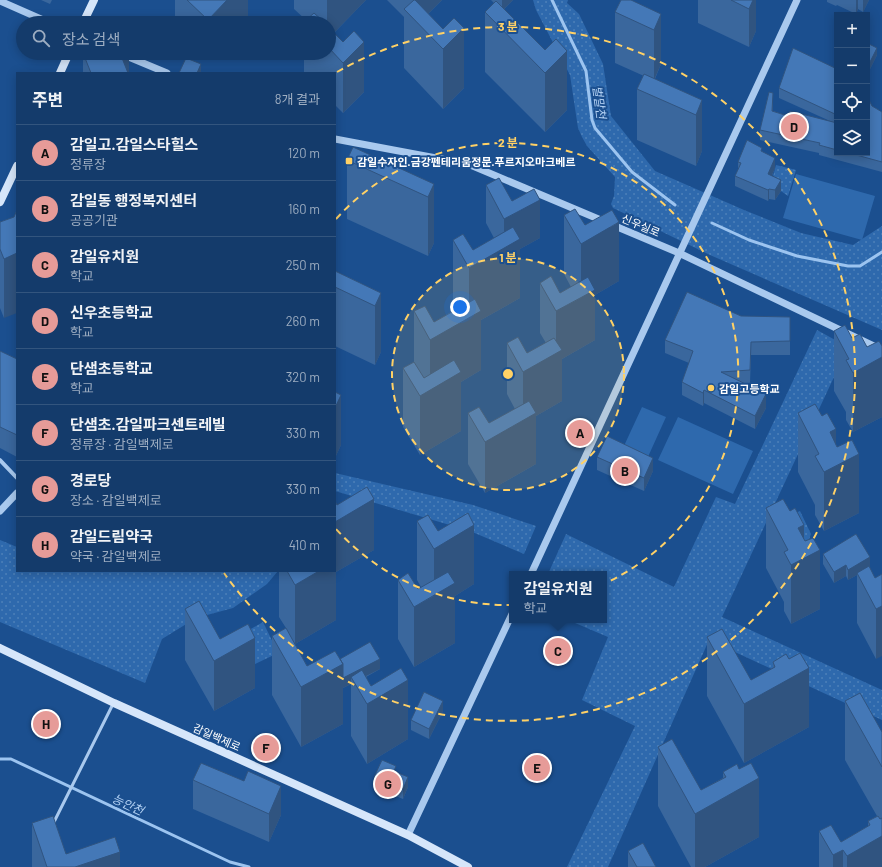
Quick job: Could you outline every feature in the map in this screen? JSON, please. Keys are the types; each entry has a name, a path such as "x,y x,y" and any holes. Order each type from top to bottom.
{"main road":[{"path":"86,16 94,0"},
{"path":"60,72 66,60"},
{"path":"0,202 16,168"},
{"name":"감일백제로","path":"0,648 114,703 408,835 468,867"}],"street":[{"path":"532,571 796,0"},
{"path":"0,1 34,16"},
{"path":"136,60 164,72"},
{"name":"신우실로","path":"336,139 468,164 679,253 882,350"},
{"path":"0,460 16,477"},
{"path":"0,511 16,494"},
{"path":"408,835 509,620"}],"lane":[{"path":"51,827 78,770 114,703"}],"shaded area":[{"path":"533,0 568,0 567,3 579,14 603,64 611,116 655,171 801,233 853,245 882,226 882,330 710,255 613,208 611,204 614,196 615,177 587,146 582,137 578,128 570,75 536,10"},
{"path":"776,165 796,170 788,196 771,184"},
{"path":"796,174 875,196 862,240 783,218"},
{"path":"817,330 848,347 722,617 882,690 882,720 709,640 608,867 567,867 635,726 582,700 608,637 575,623 607,623 607,571 549,571 566,534 674,587 716,497 735,504"},
{"path":"642,407 666,417 647,459 623,448"},
{"path":"678,417 753,451 733,494 658,460"},
{"path":"336,473 473,505 536,526 524,554 470,531 336,491"},
{"path":"800,511 811,534 808,542 798,549 776,521"},
{"path":"0,540 16,547 16,572 277,572 267,584 233,608 196,618 162,639 145,683 0,622"},
{"path":"263,622 278,653 249,667 242,634"}],"building":[{"path":"187,0 227,0 212,16 204,16"},
{"path":"414,0 443,29 454,18 464,28 443,49 404,9"},
{"path":"621,0 631,0 661,14 654,30 615,12"},
{"path":"731,0 753,0 749,9"},
{"path":"496,1 545,50 556,39 567,51 545,73 485,12"},
{"path":"354,31 364,42 343,63 336,56 336,35 343,42"},
{"path":"870,44 877,48 870,62"},
{"path":"793,48 834,68 834,114 779,88"},
{"path":"86,60 123,60 128,72 91,72"},
{"path":"185,60 191,60 201,64 197,72 179,72"},
{"path":"644,74 702,100 696,115 637,89"},
{"path":"769,92 773,93 772,111 788,116 790,111 834,122 834,149 819,145 820,143 760,130"},
{"path":"870,102 872,106 882,112 882,162 860,156 870,156"},
{"path":"747,140 762,148 761,151 775,158 768,174 781,180 775,190 768,190 735,176 741,163 738,162"},
{"path":"353,147 434,184 428,197 347,160"},
{"path":"499,178 512,201 534,189 540,200 504,219 486,185"},
{"path":"575,209 585,225 612,210 619,222 581,244 564,215"},
{"path":"16,212 16,253 4,259 0,249 0,222 14,217"},
{"path":"513,227 520,239 469,268 453,240 463,234 473,250"},
{"path":"336,271 381,293 375,306 336,287"},
{"path":"551,276 560,293 588,277 595,290 556,311 540,283"},
{"name":"감일고등학교","path":"687,292 741,316 790,317 790,341 751,342 750,370 721,372 766,394 755,416 704,390 703,393 682,382 693,351 665,340"},
{"path":"475,299 481,311 430,340 414,311 425,306 434,322"},
{"path":"845,325 852,338 860,334 867,347 879,341 882,346 882,357 853,373 846,360 849,359 834,331"},
{"path":"518,337 527,353 554,338 562,350 523,372 507,343"},
{"path":"0,351 16,359 16,435 0,427"},
{"path":"454,360 461,372 420,396 403,368 414,362 424,378"},
{"path":"336,392 341,395 336,406"},
{"path":"529,401 536,413 485,442 468,413 479,407 489,423"},
{"path":"815,404 822,416 827,413 836,429 830,432 837,447 852,440 859,454 824,472 815,456 819,454 798,413"},
{"path":"607,436 653,458 644,478 597,457"},
{"path":"367,487 374,499 336,521 336,503 337,505"},
{"path":"783,499 790,511 795,508 804,525 798,528 805,541 813,538 820,550 791,565 784,552 788,550 766,508"},
{"path":"468,513 474,525 434,549 417,521 428,515 438,531"},
{"path":"856,534 870,557 848,570 846,565 834,572 823,554"},
{"path":"869,566 875,578 882,574 882,606 876,609 857,573"},
{"path":"288,572 317,572 295,585"},
{"path":"448,572 455,583 414,607 398,580 408,573 418,589"},
{"path":"199,601 220,639 248,624 255,638 214,661 185,609"},
{"path":"286,628 307,666 335,651 343,664 301,687 272,636"},
{"path":"722,629 751,680 775,667 773,662 786,654 789,659 800,653 809,668 744,704 707,637"},
{"path":"370,642 380,659 343,678 343,664 340,659"},
{"path":"401,668 408,680 367,704 351,677 362,670 371,686"},
{"path":"424,692 443,701 429,729 411,720"},
{"path":"860,693 882,732 882,767 845,701"},
{"path":"672,739 701,790 726,777 723,772 737,764 739,769 751,763 759,778 695,814 658,747"},
{"path":"382,760 396,766 394,771 408,777 403,789 374,777"},
{"path":"201,763 244,781 248,771 281,786 269,814 193,780"},
{"path":"53,816 66,854 115,837 120,852 75,867 47,867 32,823"},
{"path":"878,816 880,819 882,818 882,836 847,856 843,850 833,855 819,831 831,825 841,842 870,825 868,821"},
{"path":"643,843 656,867 637,867 628,851"}],"waterway":[{"name":"벌말천","path":"552,0 586,71 592,120 595,128 632,172 675,205"},
{"name":"벌말천","path":"712,223 749,240 797,256 848,266 860,266 882,252"},
{"name":"능안천","path":"0,759 11,759 230,862 249,867"}],"place":[{"name":"신우초등학교","path":"794,127"},
{"name":"감일수자인.금강펜테리움정문.푸르지오마크베르","path":"349,161"},
{"name":"감일고등학교","path":"711,388"},
{"name":"감일고.감일스타힐스","path":"580,433"},
{"name":"감일동 행정복지센터","path":"625,471"},
{"name":"감일유치원","path":"558,651"},
{"name":"감일드림약국","path":"46,724"},
{"name":"단샘초.감일파크센트레빌","path":"266,748"},
{"name":"단샘초등학교","path":"537,768"},
{"name":"경로당","path":"388,784"}]}
